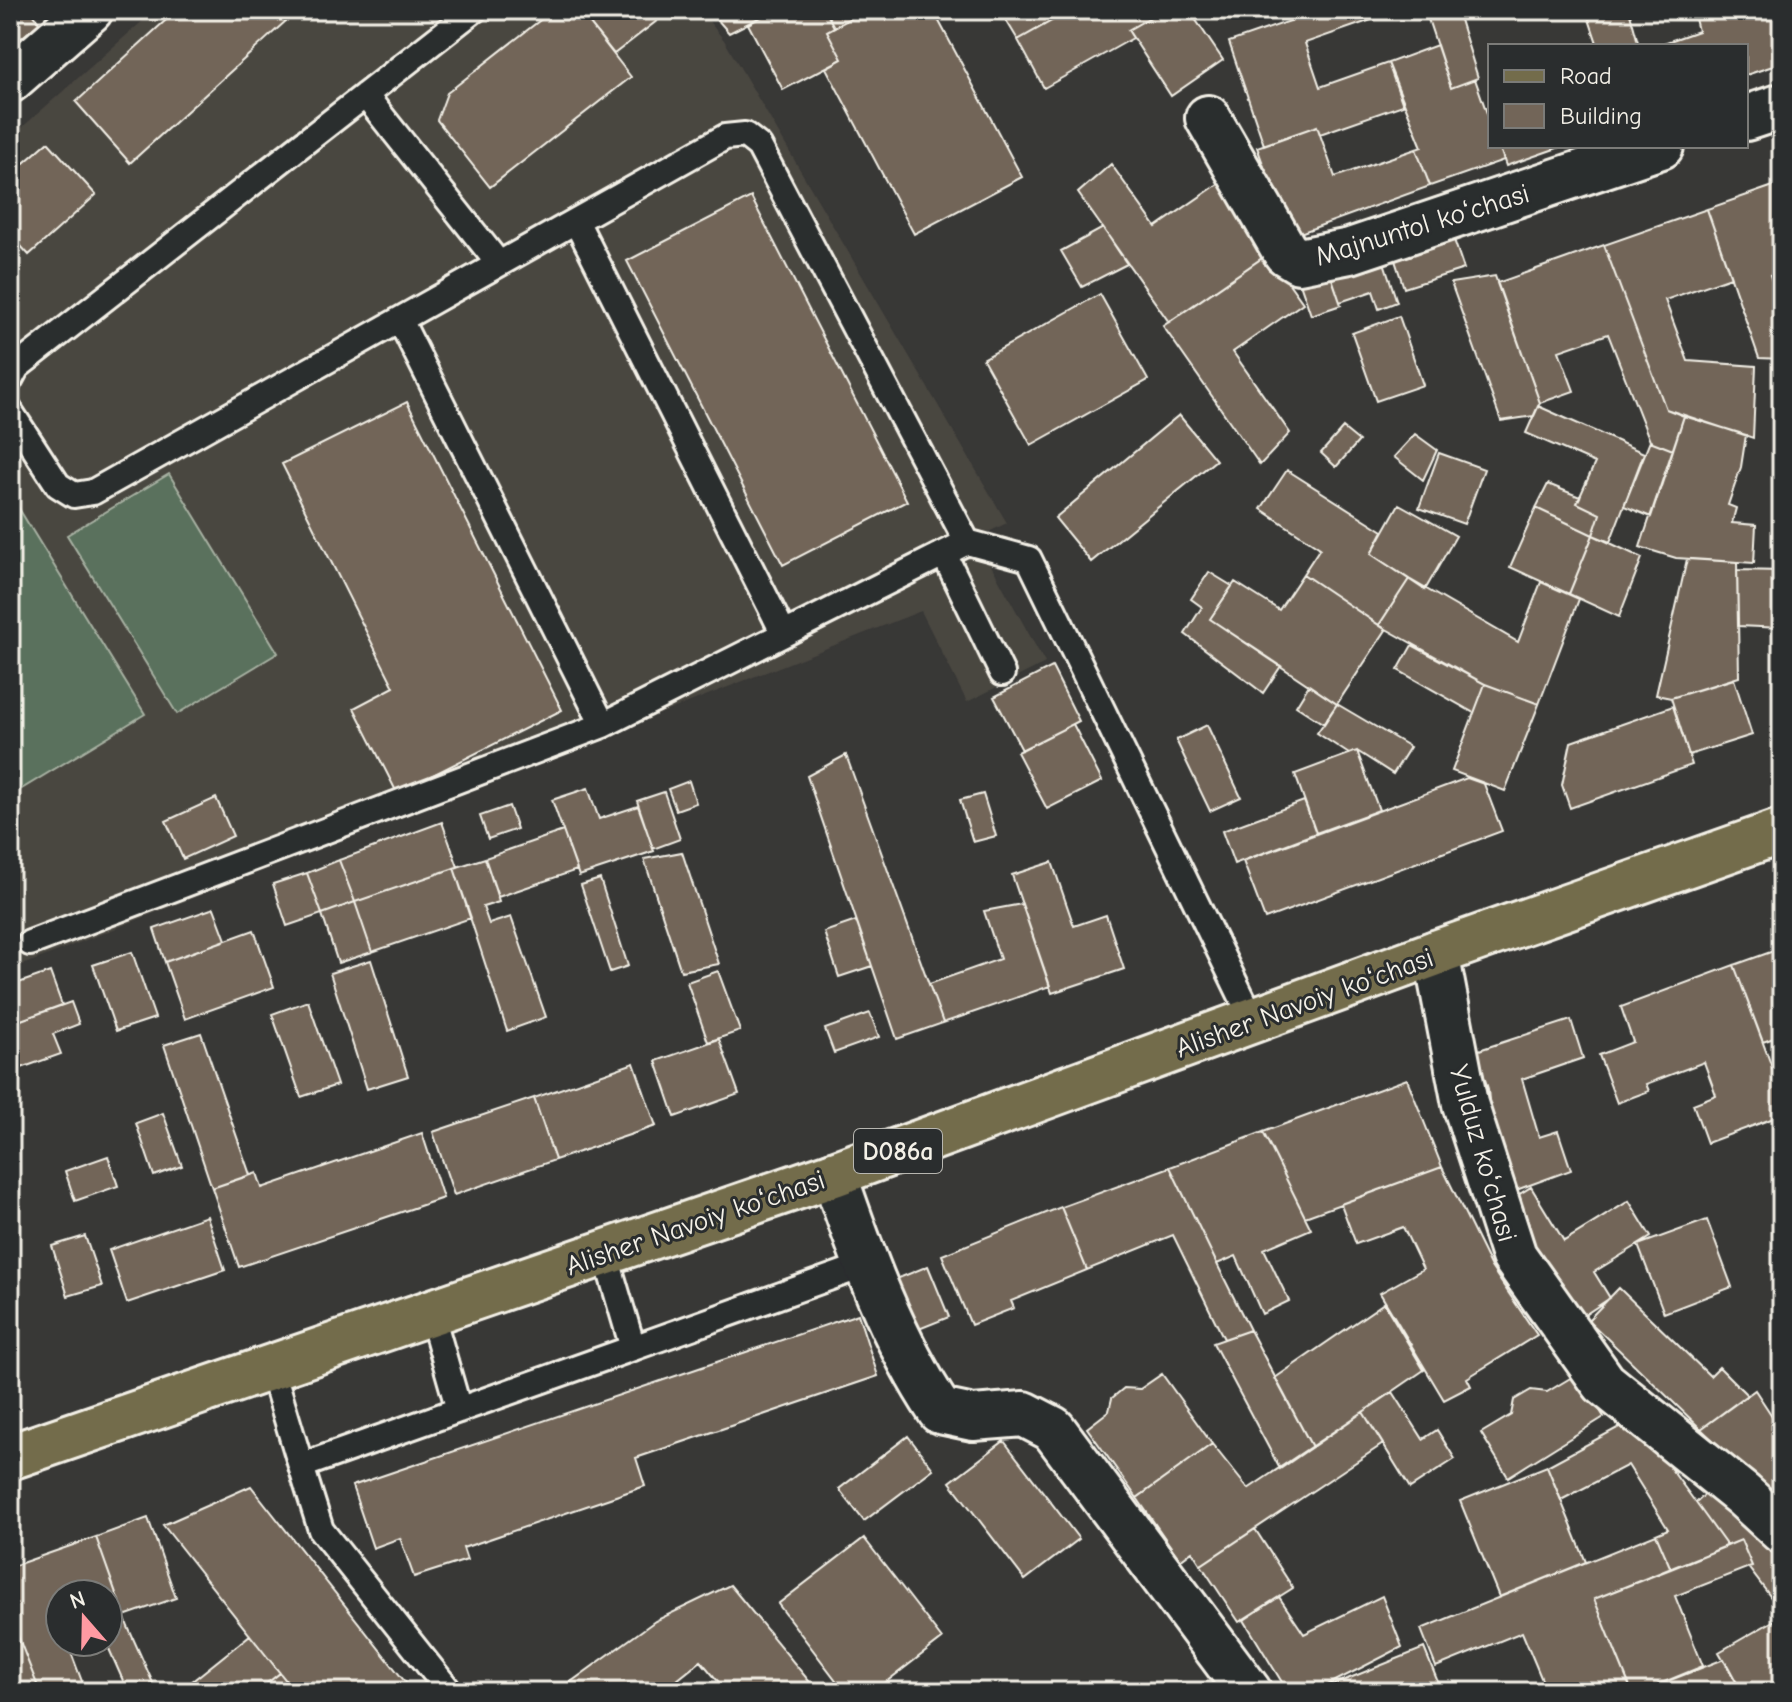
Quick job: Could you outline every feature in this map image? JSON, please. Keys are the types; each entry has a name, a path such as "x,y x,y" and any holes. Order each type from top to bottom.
{"main road":[{"name":"Alisher Navoiy koʻchasi","path":"10,1457 834,1174 1436,953 1782,831"}],"street":[{"path":"10,80 90,10"},
{"path":"1748,117 1782,106"},
{"name":"Majnuntol koʻchasi","path":"1208,118 1286,253 1299,261 1350,251 1655,148"},
{"name":"Yulduz koʻchasi","path":"1436,953 1465,1104 1514,1256 1604,1383 1743,1495 1782,1531"},
{"path":"834,1174 865,1265 921,1383 940,1411 973,1418 1024,1414 1053,1429 1249,1692"}],"lane":[{"path":"10,380 17,367 474,10"},
{"path":"365,95 499,264"},
{"path":"10,411 58,485 74,495 93,492 725,137 745,135 759,146 967,542"},
{"path":"576,221 784,634"},
{"path":"400,320 603,725"},
{"path":"30,943 603,725 967,542 1029,559 1253,1020"},
{"path":"944,554 1002,673"},
{"path":"605,1253 633,1348"},
{"path":"301,1466 865,1265"},
{"path":"431,1312 459,1410"},
{"path":"271,1366 321,1530 450,1692"}],"shaded area":[{"path":"155,10 700,10 724,40 1007,523 976,538 1045,663 967,702 921,611 10,970 10,138"}],"green space":[{"path":"169,474 278,653 177,714 67,535"},
{"path":"10,494 145,714 10,796"}],"building":[{"path":"10,10 30,10 40,23 10,47"},
{"path":"177,10 298,10 130,163 76,102"},
{"path":"553,10 579,10 631,77 490,187 437,120 447,93"},
{"path":"579,10 671,10 614,54"},
{"path":"709,10 774,10 729,33"},
{"path":"774,10 825,10 834,27 827,31 842,59 783,90 748,24"},
{"path":"825,10 866,10 834,27"},
{"path":"866,10 892,10 897,19 913,10 933,10 1022,177 914,234 826,68 842,59 827,31"},
{"path":"1000,10 1071,10 1018,40"},
{"path":"1071,10 1163,10 1128,30 1133,38 1044,88 1018,40"},
{"path":"1163,10 1189,10 1223,60 1171,96 1128,30"},
{"path":"1322,10 1400,10 1305,43 1320,87 1388,63 1403,105 1320,134 1317,126 1264,145 1229,42"},
{"path":"1425,10 1457,10 1478,78 1451,88"},
{"path":"1586,10 1629,10 1638,44 1597,44"},
{"path":"1693,10 1729,10 1731,17 1751,10 1782,10 1782,63 1748,74 1748,44 1661,44 1698,31"},
{"path":"1437,45 1451,88 1475,79 1488,116 1488,148 1500,148 1504,160 1430,186 1416,149 1422,147 1388,63"},
{"path":"1317,126 1335,177 1416,149 1430,186 1289,237 1257,147"},
{"path":"48,142 96,195 29,255 10,234 10,175"},
{"path":"1500,148 1557,148 1506,166"},
{"path":"1111,164 1156,227 1224,180 1268,254 1169,322 1078,193"},
{"path":"1782,183 1782,271 1770,275 1782,311 1782,359 1759,358 1707,209"},
{"path":"751,197 907,501 783,565 627,261"},
{"path":"1707,209 1731,277 1665,300 1688,361 1756,366 1753,438 1666,409 1604,245"},
{"path":"1103,228 1127,264 1082,287 1061,251"},
{"path":"1451,231 1464,269 1404,288 1392,251"},
{"path":"1604,245 1666,409 1684,416 1673,450 1650,441 1608,334 1559,351 1574,391 1540,403 1497,283"},
{"path":"1268,254 1303,303 1233,352 1290,433 1260,465 1163,326"},
{"path":"1382,256 1397,302 1379,309 1373,291 1340,302 1330,273"},
{"path":"1329,269 1341,305 1311,315 1300,283"},
{"path":"1495,276 1540,403 1534,416 1501,421 1451,283"},
{"path":"1100,294 1148,380 1031,445 983,359"},
{"path":"1399,316 1423,385 1376,401 1352,333"},
{"path":"407,402 562,710 397,793 354,708 394,687 282,464"},
{"path":"1538,406 1644,453 1610,542 1593,535 1600,514 1577,503 1595,463 1526,433"},
{"path":"1179,415 1216,460 1091,562 1055,518"},
{"path":"1684,416 1746,435 1741,467 1728,505 1736,508 1732,523 1756,525 1754,563 1676,558 1640,547"},
{"path":"1343,428 1359,441 1336,467 1321,453"},
{"path":"1415,434 1437,450 1423,480 1394,457"},
{"path":"1650,441 1673,450 1651,517 1624,506"},
{"path":"1439,453 1484,469 1464,524 1419,508"},
{"path":"1287,470 1383,531 1371,554 1409,579 1379,625 1303,574 1320,548 1261,509"},
{"path":"1548,484 1580,497 1577,503 1600,514 1593,535 1536,508"},
{"path":"1399,504 1456,536 1425,590 1371,554"},
{"path":"1536,508 1593,535 1569,594 1510,567"},
{"path":"1593,535 1642,558 1619,617 1569,594"},
{"path":"1687,559 1737,562 1739,677 1671,698 1656,695"},
{"path":"1737,570 1782,571 1782,628 1738,626"},
{"path":"1209,572 1232,586 1210,619 1281,666 1263,693 1185,634 1202,607 1191,599"},
{"path":"1303,574 1386,630 1337,704 1210,619 1235,582 1279,610"},
{"path":"1409,579 1518,642 1541,582 1579,599 1539,704 1485,684 1379,625"},
{"path":"1412,645 1485,684 1474,713 1398,670"},
{"path":"1052,667 1079,721 1022,750 994,697"},
{"path":"1734,679 1752,735 1689,755 1671,698"},
{"path":"1485,684 1539,704 1505,791 1452,771"},
{"path":"1309,685 1337,704 1324,724 1296,706"},
{"path":"1337,704 1410,747 1393,774 1357,751 1349,754 1317,733"},
{"path":"1673,706 1692,765 1570,808 1562,785 1571,742"},
{"path":"1073,724 1102,781 1047,809 1017,752"},
{"path":"1207,725 1241,797 1210,811 1176,740"},
{"path":"1357,751 1379,810 1316,833 1295,774"},
{"path":"846,755 943,1023 897,1039 807,776"},
{"path":"1467,778 1484,784 1502,831 1265,919 1243,861"},
{"path":"689,781 696,803 676,810 668,789"},
{"path":"588,788 599,819 638,806 654,851 579,876 552,800"},
{"path":"664,792 680,839 653,849 637,801"},
{"path":"983,794 996,836 973,842 960,800"},
{"path":"216,798 233,836 183,859 166,821"},
{"path":"1304,801 1316,833 1234,864 1222,831"},
{"path":"509,806 517,829 488,839 480,816"},
{"path":"442,822 458,867 355,902 339,860"},
{"path":"563,831 577,870 498,897 485,858"},
{"path":"682,852 719,964 681,971 644,859"},
{"path":"485,858 499,902 483,907 489,924 511,917 546,1017 507,1031 454,868"},
{"path":"339,860 355,902 322,914 307,873"},
{"path":"1052,862 1074,926 1106,915 1124,969 1052,993 1012,875"},
{"path":"454,868 471,918 372,952 355,902"},
{"path":"307,873 322,914 287,926 273,884"},
{"path":"600,879 628,966 610,972 581,885"},
{"path":"355,902 372,952 338,963 322,914"},
{"path":"1022,904 1050,986 943,1023 929,984 1000,959 984,911"},
{"path":"214,908 226,940 165,962 154,929"},
{"path":"856,921 872,966 839,977 824,932"},
{"path":"254,930 274,987 185,1019 165,962"},
{"path":"1782,948 1782,1035 1763,1042 1734,965"},
{"path":"132,952 155,1018 116,1031 93,965"},
{"path":"371,960 408,1076 367,1089 330,973"},
{"path":"1734,965 1782,1094 1782,1115 1707,1143 1693,1104 1716,1095 1704,1062 1646,1084 1649,1091 1617,1103 1599,1055 1633,1042 1621,1007"},
{"path":"718,971 740,1031 708,1042 687,982"},
{"path":"50,972 62,1005 10,1024 10,986"},
{"path":"308,1001 337,1085 301,1097 272,1014"},
{"path":"71,1002 79,1024 53,1034 61,1054 10,1072 10,1024"},
{"path":"870,1013 879,1037 834,1053 825,1029"},
{"path":"1571,1020 1583,1058 1522,1079 1539,1137 1558,1131 1571,1170 1497,1197 1488,1089 1476,1051"},
{"path":"201,1033 250,1175 212,1188 164,1045"},
{"path":"719,1039 739,1094 675,1117 656,1061"},
{"path":"634,1063 656,1126 555,1160 534,1098"},
{"path":"1407,1079 1442,1167 1305,1217 1263,1132"},
{"path":"534,1098 555,1160 454,1195 433,1132"},
{"path":"163,1113 182,1166 154,1176 136,1123"},
{"path":"1263,1132 1311,1229 1264,1249 1289,1301 1262,1314 1236,1256 1217,1264 1170,1167"},
{"path":"422,1133 443,1198 239,1267 212,1188 257,1173 262,1188"},
{"path":"108,1156 118,1186 75,1201 65,1171"},
{"path":"1170,1167 1250,1330 1224,1339 1173,1235 1087,1270 1061,1207"},
{"path":"1442,1167 1491,1267 1537,1335 1467,1378 1471,1386 1444,1400 1380,1293 1423,1269 1403,1227 1356,1244 1341,1204"},
{"path":"1531,1187 1564,1241 1629,1201 1651,1237 1594,1272 1610,1298 1577,1320 1505,1203"},
{"path":"1061,1207 1087,1270 1011,1301 1014,1308 971,1325 942,1255"},
{"path":"207,1216 225,1270 127,1303 109,1250"},
{"path":"1707,1220 1732,1287 1664,1313 1638,1245"},
{"path":"85,1236 102,1286 68,1296 52,1246"},
{"path":"928,1266 949,1317 909,1333 889,1282"},
{"path":"1619,1288 1710,1376 1719,1367 1747,1395 1701,1429 1588,1320"},
{"path":"1384,1303 1424,1370 1312,1447 1275,1378"},
{"path":"858,1314 878,1376 636,1458 645,1486 463,1548 467,1560 414,1577 400,1538 373,1548 352,1486"},
{"path":"1250,1330 1312,1447 1280,1469 1213,1343"},
{"path":"1162,1374 1212,1444 1137,1498 1087,1428 1109,1411 1112,1398 1124,1388 1140,1389"},
{"path":"1577,1374 1604,1417 1508,1477 1481,1433 1511,1415 1514,1400 1531,1390 1547,1392"},
{"path":"1755,1390 1782,1431 1782,1505 1701,1429"},
{"path":"1393,1392 1423,1439 1437,1430 1455,1459 1410,1488 1363,1412"},
{"path":"1363,1412 1383,1444 1201,1565 1192,1551 1180,1560 1137,1498 1212,1444 1248,1489"},
{"path":"1634,1419 1727,1546 1671,1569 1656,1534 1668,1529 1628,1465 1561,1500 1547,1466"},
{"path":"908,1436 933,1469 864,1521 839,1489"},
{"path":"1004,1441 1079,1539 1025,1580 950,1482"},
{"path":"1547,1466 1586,1562 1499,1597 1460,1501"},
{"path":"251,1486 413,1692 295,1692 163,1525"},
{"path":"1714,1486 1782,1544 1782,1612 1748,1567 1752,1566 1741,1540 1727,1546 1696,1503"},
{"path":"148,1518 176,1598 124,1616 124,1578 111,1578 96,1537"},
{"path":"1255,1529 1293,1588 1239,1622 1201,1565"},
{"path":"1656,1534 1671,1569 1594,1599 1632,1692 1547,1692 1522,1632 1436,1667 1421,1629"},
{"path":"96,1537 111,1578 44,1578 44,1658 73,1658 86,1692 40,1692 10,1616 10,1567"},
{"path":"864,1538 942,1639 873,1692 845,1692 778,1604"},
{"path":"1741,1540 1752,1566 1675,1596 1703,1666 1640,1692 1632,1692 1594,1599"},
{"path":"730,1585 818,1692 727,1692 701,1661 662,1692 557,1692 655,1621"},
{"path":"1382,1596 1402,1647 1314,1692 1288,1692 1244,1620 1279,1597 1304,1634"},
{"path":"10,1616 40,1692 10,1692"},
{"path":"124,1616 157,1692 128,1692 113,1658 124,1658"},
{"path":"1782,1616 1782,1692 1742,1692 1719,1652"},
{"path":"250,1635 280,1673 256,1692 181,1690"},
{"path":"1424,1648 1442,1692 1320,1690"},
{"path":"1724,1659 1737,1683 1714,1692 1640,1692"},
{"path":"280,1673 295,1692 256,1692"}]}
